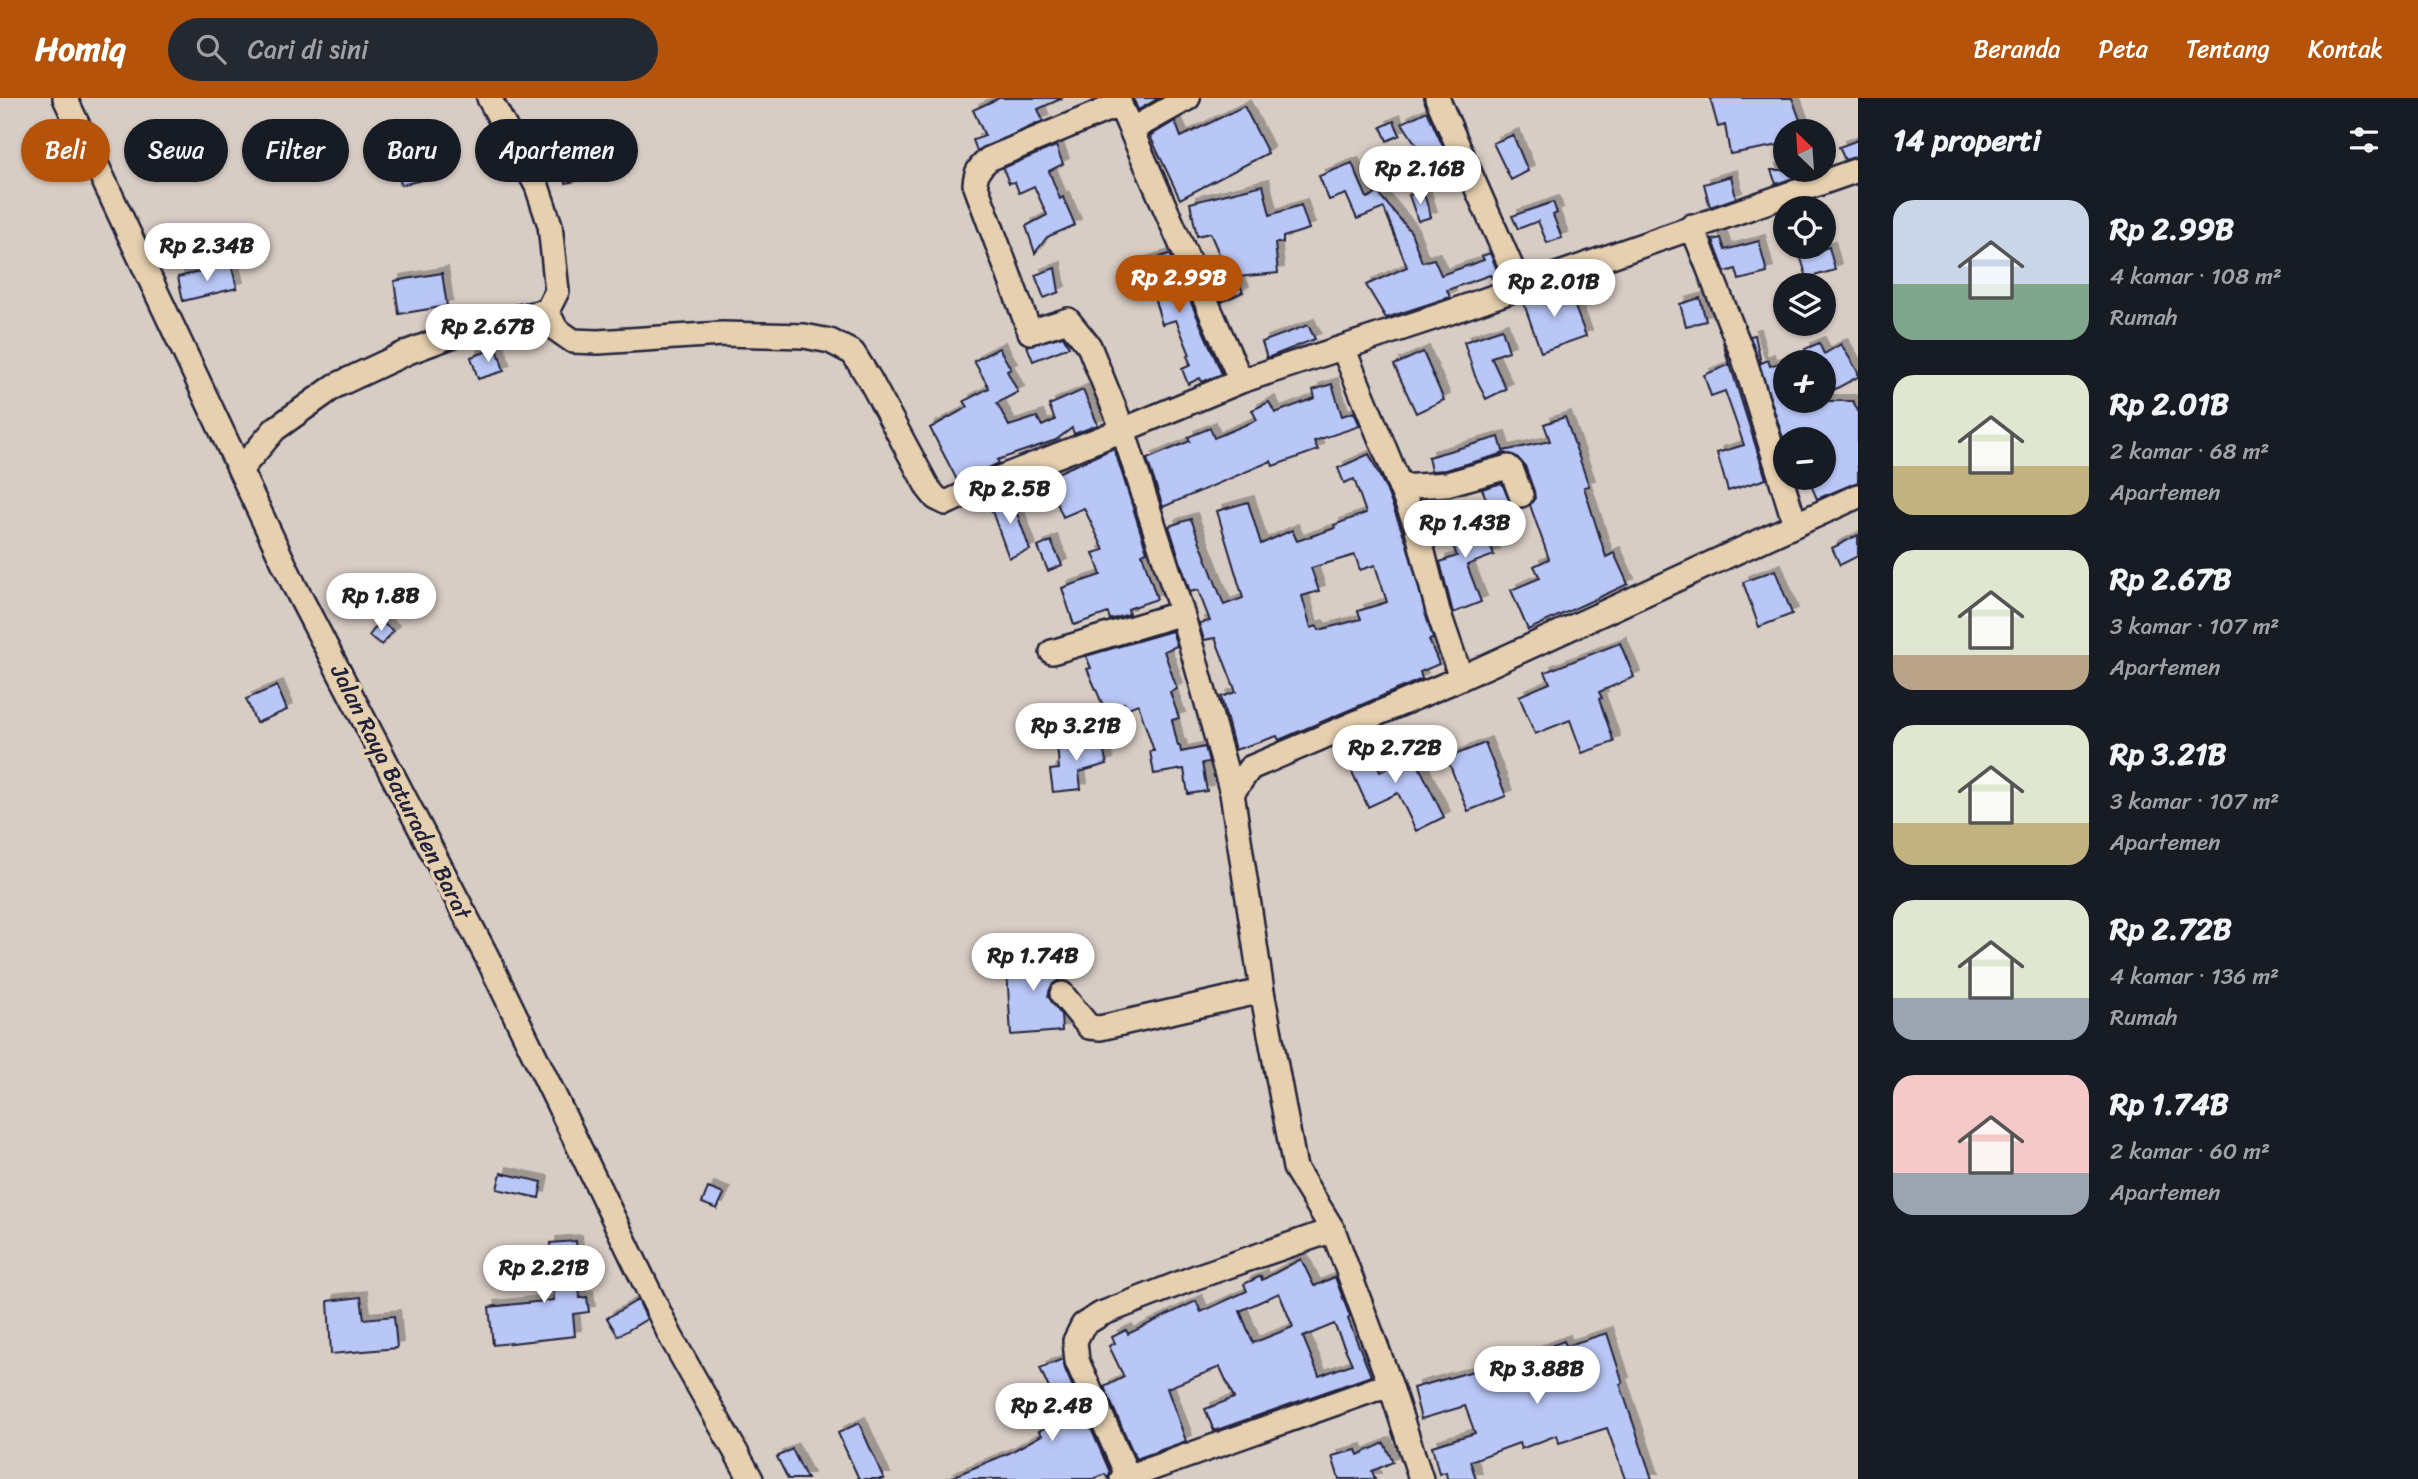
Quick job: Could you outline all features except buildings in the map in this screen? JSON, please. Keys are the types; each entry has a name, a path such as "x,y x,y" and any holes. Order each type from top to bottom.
{"street":[{"name":"Jalan Raya Baturaden Barat","path":"65,98 295,587 488,959 671,1337 742,1475"},
{"path":"489,98 537,186 550,225 557,290 547,311"},
{"path":"1131,130 1188,98"},
{"path":"1437,98 1520,287"},
{"path":"1241,381 1118,101 989,159 980,166 975,174 975,184 1030,332 1068,320 1089,346 1123,430 1182,613 1232,793 1262,991 1295,1168 1333,1230 1390,1384 1421,1479"},
{"path":"547,311 556,329 573,341 598,342 722,334 804,336 830,341 853,353 928,488 936,498 946,503 1002,477 1241,381 1858,170"},
{"path":"1692,226 1744,358 1795,524"},
{"path":"240,470 275,429 335,386 408,352 481,325 547,311"},
{"path":"1343,348 1416,525 1438,611 1461,678"},
{"path":"1400,487 1447,484 1508,467 1521,495"},
{"path":"1232,793 1250,768 1461,678 1858,496"},
{"path":"1052,652 1182,613"},
{"path":"1062,994 1089,1027 1100,1028 1262,991"},
{"path":"1333,1230 1101,1314 1083,1325 1075,1340 1077,1361 1126,1478 1390,1384"}]}
